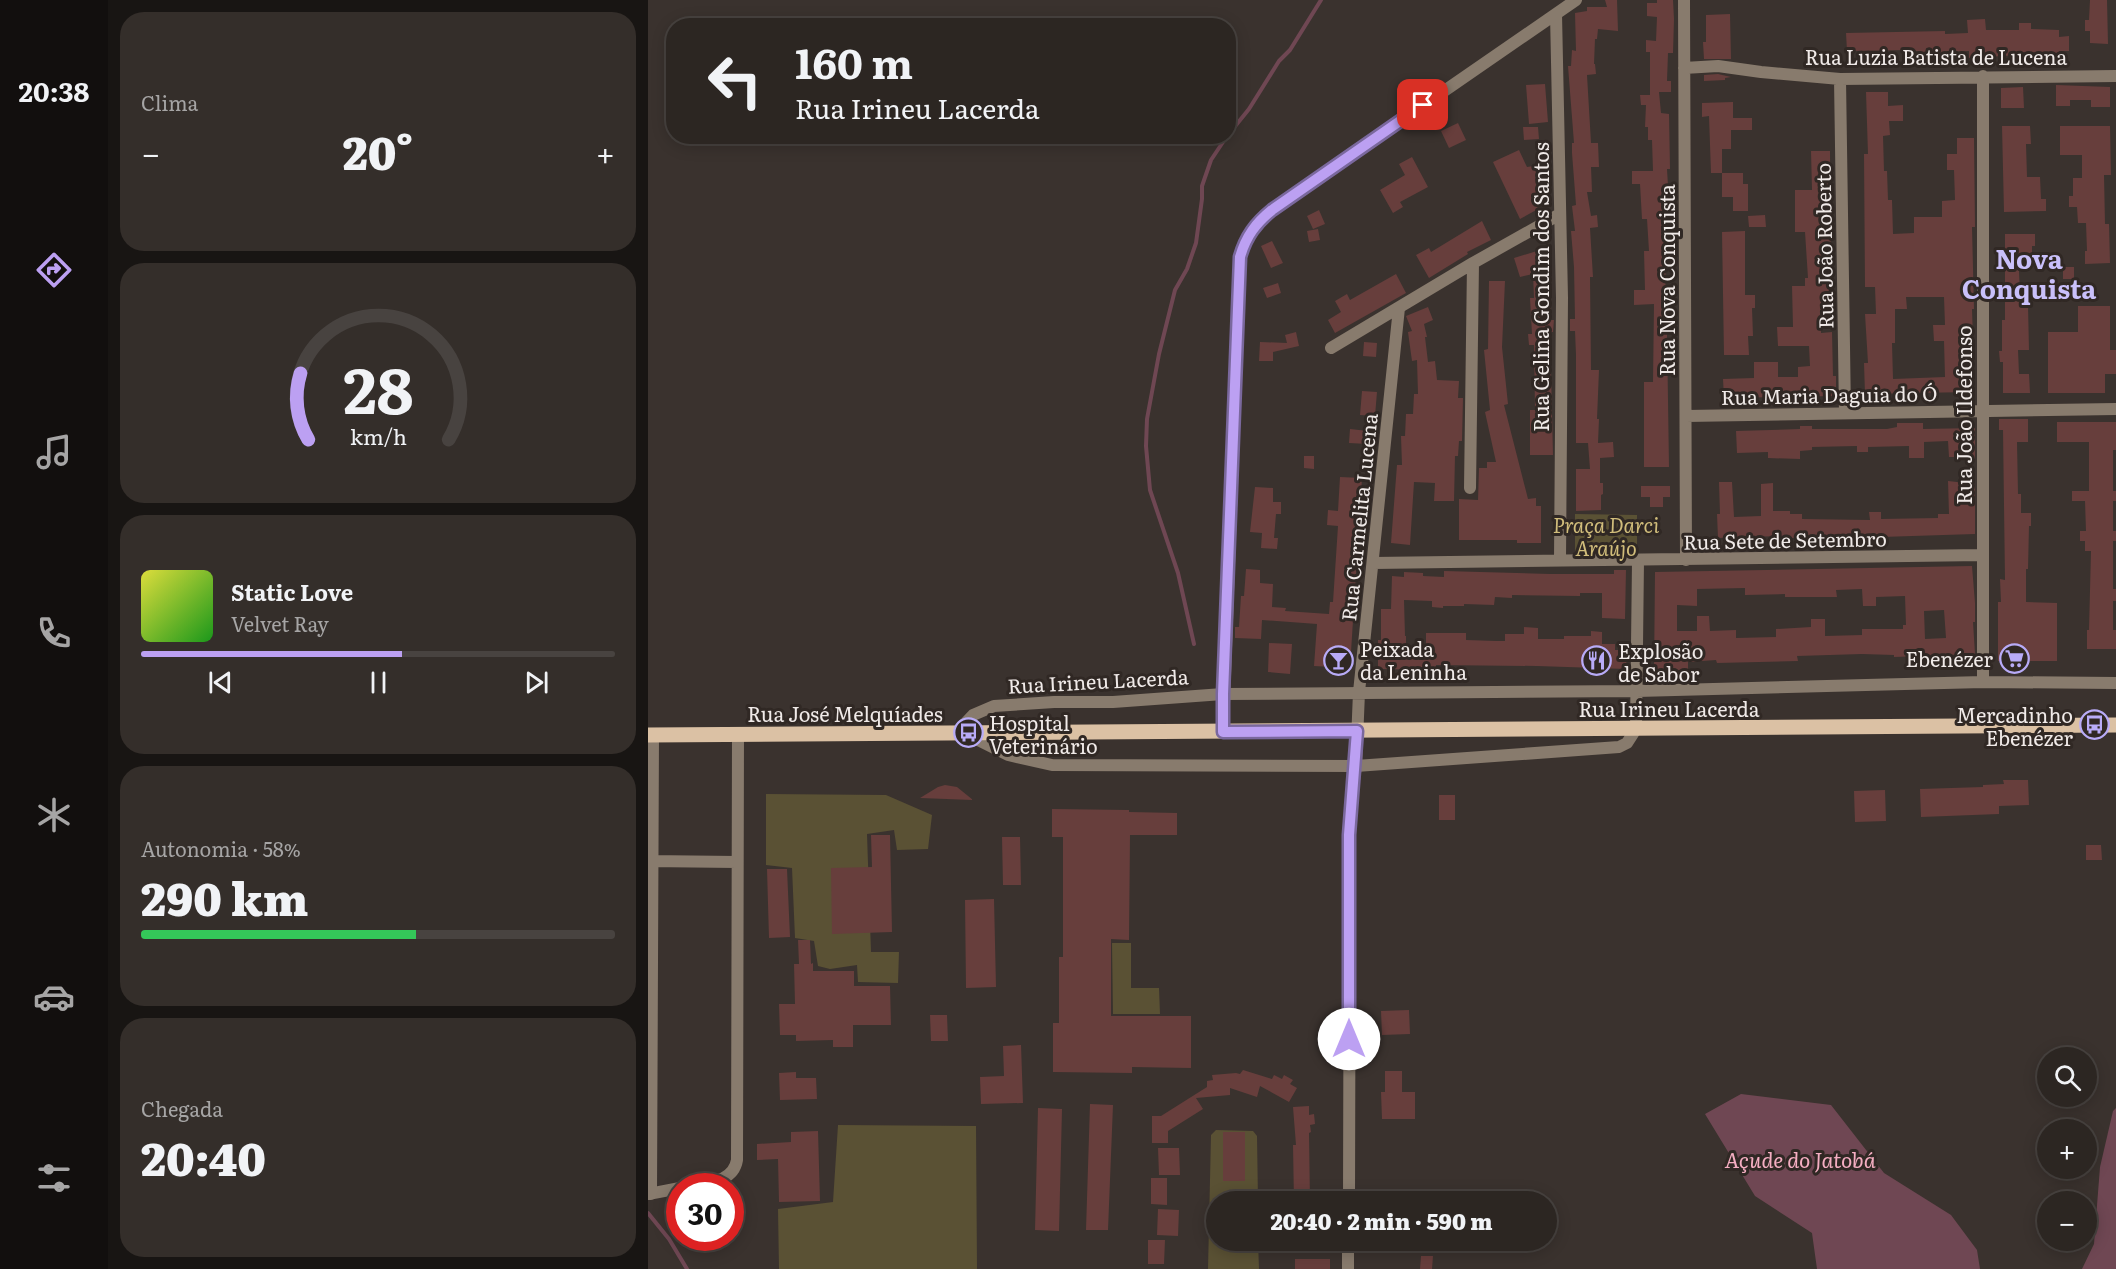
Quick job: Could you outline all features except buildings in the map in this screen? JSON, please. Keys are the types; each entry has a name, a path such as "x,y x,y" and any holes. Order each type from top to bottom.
{"main road":[{"name":"Rua Irineu Lacerda","path":"1222,732 2116,725"},
{"name":"Rua José Melquíades","path":"650,735 1222,732"}],"street":[{"path":"1222,732 1240,257 1244,244 1258,221 1272,210 1576,0"},
{"name":"Rua Nova Conquista","path":"1684,0 1686,560"},
{"name":"Rua Gelina Gondim dos Santos","path":"1556,14 1562,298 1560,560"},
{"name":"Rua Luzia Batista de Lucena","path":"1684,68 1718,66 1840,79 2116,76"},
{"name":"Rua João Ildefonso","path":"1983,76 1983,682"},
{"name":"Rua João Roberto","path":"1840,79 1845,413"},
{"path":"1331,348 1560,214"},
{"path":"1470,488 1473,263"},
{"name":"Rua Carmelita Lucena","path":"1349,1191 1349,835 1352,786 1356,766 1359,692 1399,308"},
{"name":"Rua Maria Daguia do Ó","path":"1686,416 2116,409"},
{"name":"Rua Sete de Setembro","path":"1373,563 1982,555"},
{"path":"960,733 1008,755 1052,765 1356,766 1609,749 1627,743 1636,729 1638,561"},
{"name":"Rua Irineu Lacerda","path":"960,733 973,715 994,706 1054,702 1113,702 1223,694 1637,691 1983,682 2116,683"},
{"path":"650,735 650,1194 666,1191"},
{"path":"734,1173 737,1160 738,735"},
{"path":"650,861 737,862"},
{"path":"1348,1251 1348,1269"}],"green space":[{"name":"Praça Darci Araújo","path":"1575,514 1637,515 1637,556 1575,555"},
{"path":"766,794 886,795 932,815 928,849 897,850 894,830 867,834 871,952 899,952 898,983 858,982 857,965 830,969 818,966 814,941 795,938 792,868 766,865"},
{"path":"1112,943 1131,943 1131,988 1159,988 1160,1014 1113,1014"},
{"path":"838,1125 976,1126 977,1269 779,1269 778,1209 833,1202"},
{"path":"1216,1130 1253,1131 1257,1136 1258,1191 1210,1191 1211,1135"},
{"path":"1208,1251 1258,1251 1259,1269 1208,1269"}],"water":[{"name":"Açude do Jatobá","path":"1741,1094 1831,1105 1884,1173 1951,1215 1977,1250 1980,1269 1817,1269 1812,1233 1755,1196 1705,1114"},
{"path":"2116,1108 2116,1269 2082,1269 2091,1251 2097,1251 2100,1167 2113,1111"}],"waterway":[{"path":"1236,125 1249,109 1279,61 1290,50 1321,0"},
{"path":"1194,644 1178,573 1150,490 1146,446 1147,419 1159,354 1175,290 1187,269 1196,243 1202,186 1211,160 1222,144"},
{"path":"648,1213 669,1239 687,1269"}],"place":[{"name":"Ebenézer","path":"2014,658"},
{"name":"Peixada da Leninha","path":"1339,660"},
{"name":"Explosão de Sabor","path":"1597,661"},
{"name":"Mercadinho Ebenézer","path":"2094,725"},
{"name":"Hospital Veterinário","path":"968,733"}],"district":[{"name":"Nova Conquista","path":"2029,272"}],"route":[{"path":"1349,1039 1349,835 1357,731 1223,732 1240,257 1244,244 1258,221 1423,105"}]}
